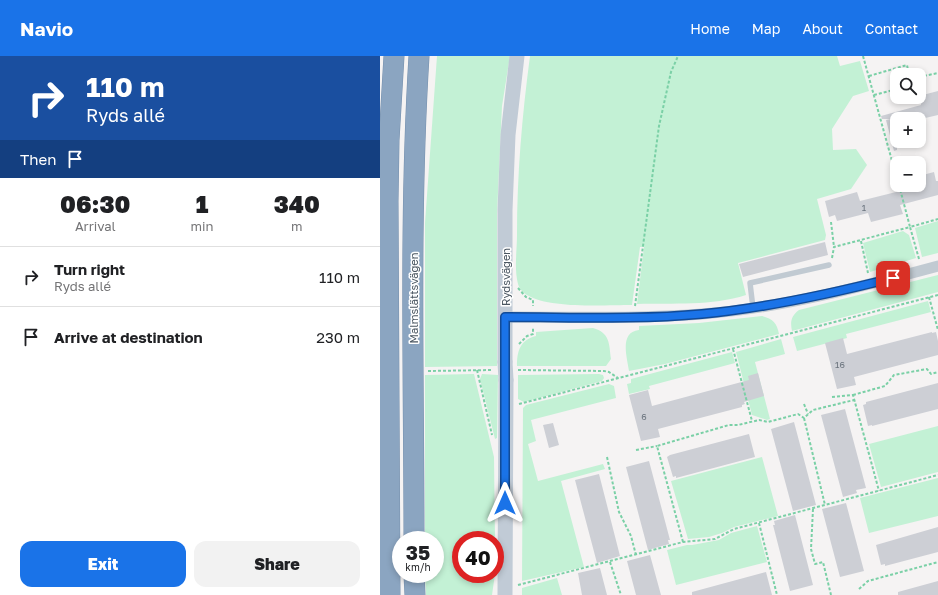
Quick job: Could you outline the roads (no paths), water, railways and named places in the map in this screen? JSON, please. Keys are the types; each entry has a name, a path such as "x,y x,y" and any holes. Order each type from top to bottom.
{"highway":[{"path":"383,56 389,140"},
{"path":"390,595 389,140 394,56"},
{"name":"Malmslättsvägen","path":"414,531 413,221 415,121 419,56"},
{"path":"415,121 427,56"},
{"path":"414,583 414,595"}],"street":[{"name":"Rydsvägen","path":"505,595 509,370 505,317 505,210 508,142 518,56"},
{"path":"505,317 620,318 702,314 753,308 778,305 828,294 938,266"}],"lane":[{"path":"753,308 750,283 829,264"}]}
